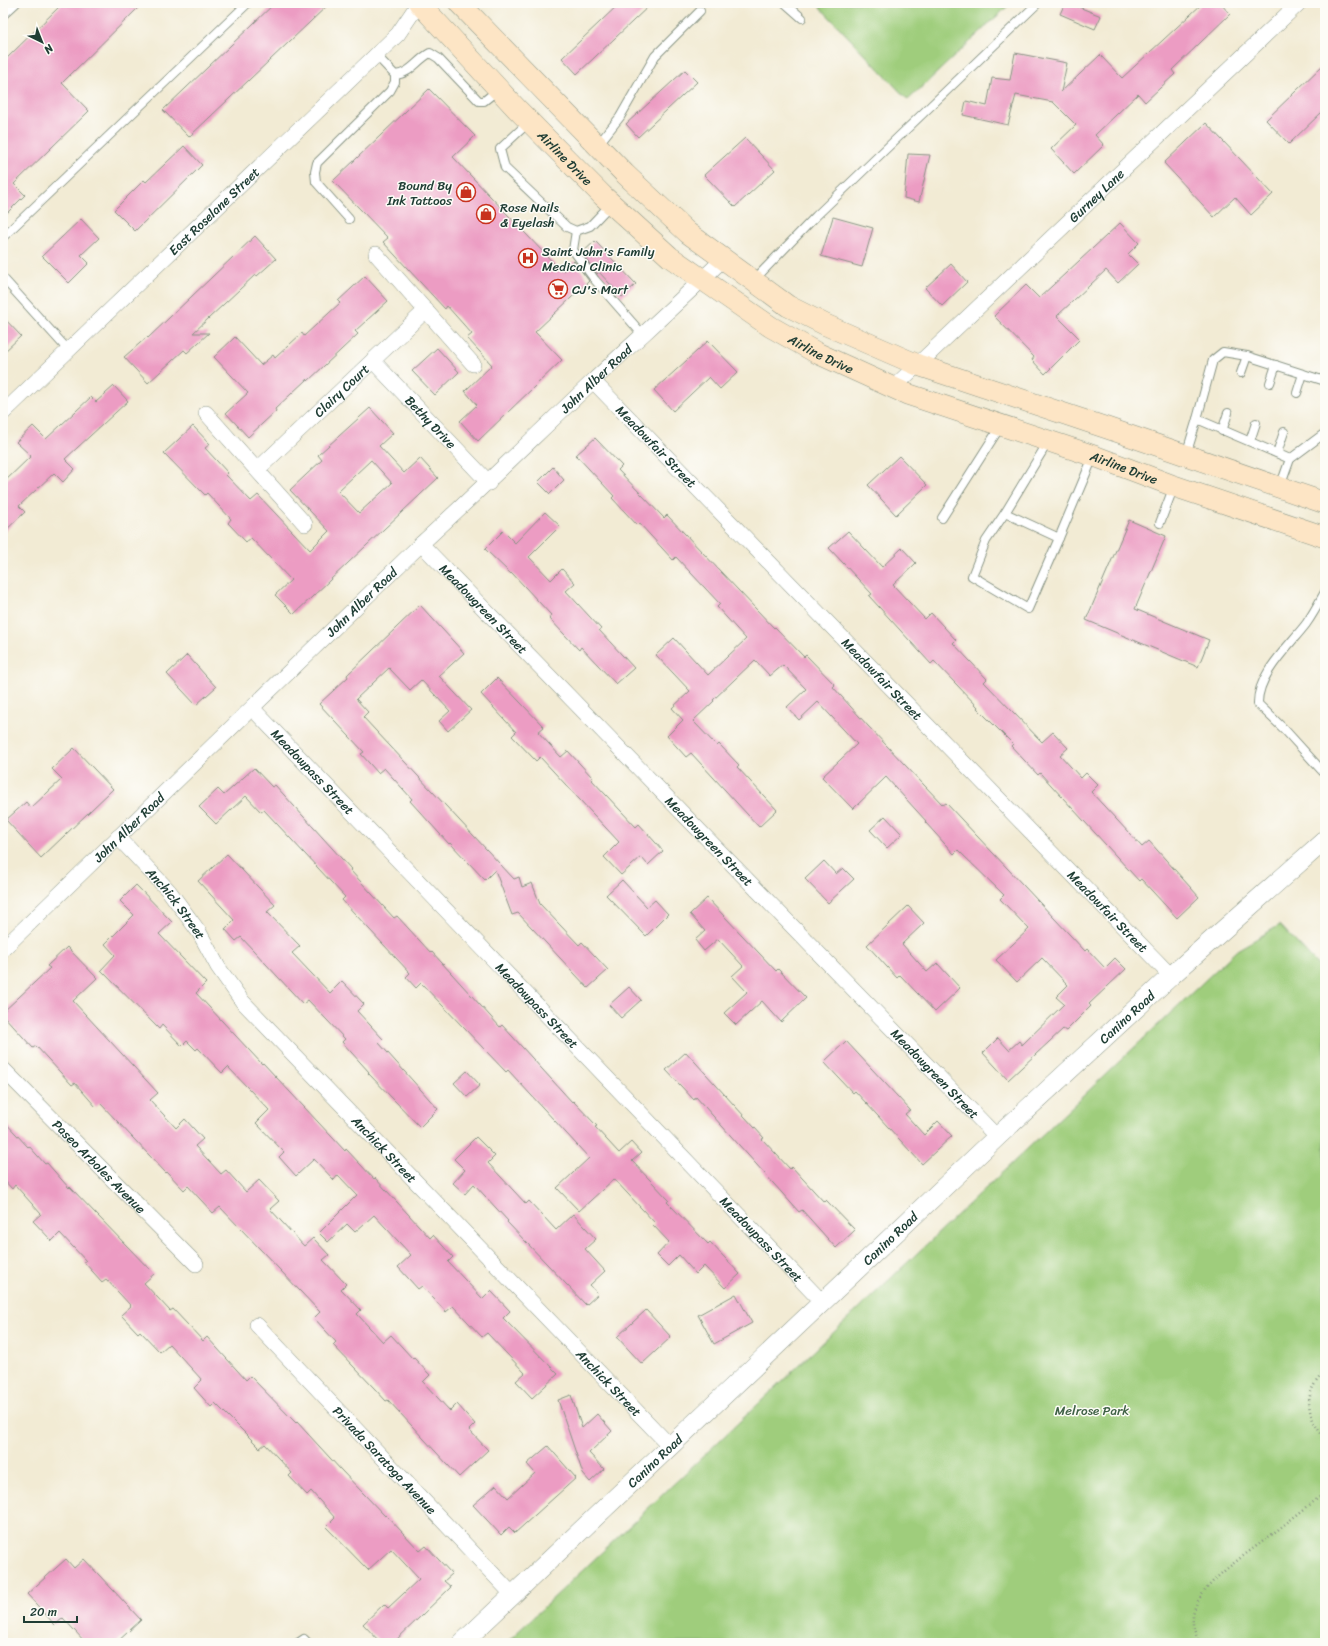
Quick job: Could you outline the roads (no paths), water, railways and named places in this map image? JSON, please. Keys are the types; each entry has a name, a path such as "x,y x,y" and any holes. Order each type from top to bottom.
{"main road":[{"name":"Airline Drive","path":"419,3 529,121 612,204 670,257 771,327 817,353 893,388 1001,426 1094,456 1174,486 1325,537"},
{"path":"459,3 597,146 688,233 788,306 826,325 918,365 1325,503"},
{"path":"1174,486 1186,455"}],"street":[{"name":"East Roselane Street","path":"3,413 398,34 419,3"},
{"name":"Gurney Lane","path":"893,388 1299,3"},
{"path":"376,254 473,364"},
{"name":"John Alber Road","path":"3,949 421,544 723,259"},
{"name":"Clairy Court","path":"257,470 426,310"},
{"name":"Bethy Drive","path":"373,361 488,482"},
{"name":"Meadowfair Street","path":"593,381 1171,976"},
{"path":"206,413 305,524"},
{"name":"Meadowgreen Street","path":"421,544 997,1137"},
{"name":"Meadowpass Street","path":"252,708 823,1303"},
{"name":"Anchick Street","path":"118,837 169,891 199,932 218,967 242,1001 670,1446"},
{"name":"Canino Road","path":"462,1643 997,1137 1171,976 1325,840"},
{"name":"Paseo Arboles Avenue","path":"3,1069 196,1264"},
{"name":"Privada Saratoga Avenue","path":"257,1325 513,1595"}],"lane":[{"path":"3,237 248,3"},
{"path":"785,3 802,18"},
{"path":"753,280 816,216 1038,3"},
{"path":"3,15 14,4"},
{"path":"597,146 620,117 655,56 700,11"},
{"path":"395,75 404,74 424,56 430,53 438,58 479,101 484,101 499,89"},
{"path":"376,55 395,75"},
{"path":"349,219 316,182 315,172 317,163 390,91 395,75"},
{"path":"529,121 500,149 505,168 567,227 576,231 590,226 612,204"},
{"path":"576,231 573,250 594,280 643,335"},
{"path":"3,278 69,351"},
{"path":"1186,455 1213,360 1223,352 1247,356 1325,381"},
{"path":"1241,373 1247,356"},
{"path":"1270,383 1276,365"},
{"path":"1297,393 1303,374"},
{"path":"1222,431 1228,412"},
{"path":"1197,419 1290,459"},
{"path":"1250,441 1256,423"},
{"path":"942,518 1001,426"},
{"path":"1277,453 1284,432"},
{"path":"1280,487 1290,459 1325,432"},
{"path":"1049,442 986,541 972,576 1028,609 1094,456"},
{"path":"1160,524 1174,486"},
{"path":"1005,513 1058,538"},
{"path":"1325,592 1306,623 1264,679 1259,690 1258,697 1258,704 1285,730 1325,774"},
{"path":"298,1643 304,1639 308,1643"}],"place":[{"name":"Bound By Ink Tattoos","path":"466,192"},
{"name":"Rose Nails & Eyelash","path":"486,214"},
{"name":"Saint John's Family Medical Clinic","path":"528,258"},
{"name":"CJ's Mart","path":"558,289"}],"park label":[{"name":"Melrose Park","path":"1092,1410"}]}
